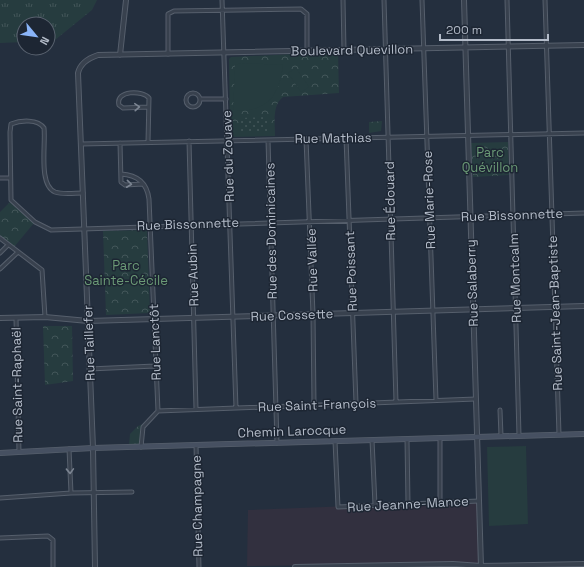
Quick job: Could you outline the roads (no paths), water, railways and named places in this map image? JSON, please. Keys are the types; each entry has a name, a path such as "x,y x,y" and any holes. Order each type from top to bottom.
{"main road":[{"name":"Chemin Larocque","path":"0,453 93,448 584,434"}],"street":[{"path":"120,55 126,0"},
{"name":"Rue du Zouave","path":"222,0 225,52 226,141 236,408"},
{"path":"343,0 344,50"},
{"name":"Rue Édouard","path":"384,0 392,312 396,402"},
{"name":"Rue Marie-Rose","path":"422,0 436,400"},
{"name":"Rue Salaberry","path":"464,0 481,567"},
{"name":"Rue Montcalm","path":"507,0 520,435"},
{"name":"Rue Saint-Jean-Baptiste","path":"545,0 559,434"},
{"path":"168,54 168,14 174,11 301,9 307,14 307,51"},
{"name":"Boulevard Quevillon","path":"120,55 584,45"},
{"name":"Rue Taillefer","path":"95,567 93,448 78,71 91,57 98,55 120,55"},
{"path":"194,93 198,95 200,99 198,105 194,107 188,105 186,101 187,96 194,93"},
{"path":"148,106 123,108 119,105 119,100 123,94 143,94 149,98 148,142"},
{"path":"200,99 226,99"},
{"name":"Rue Bissonnette","path":"83,193 59,193 47,186 45,173 44,132 41,124 38,122 14,123 10,127 10,195 13,203 35,222 51,230 84,227 584,213"},
{"name":"Rue Mathias","path":"81,144 584,133"},
{"name":"Rue Poissant","path":"346,138 356,403"},
{"name":"Rue Vallée","path":"306,139 313,314 314,405"},
{"name":"Rue des Dominicaines","path":"268,140 277,443"},
{"name":"Rue Aubin","path":"189,142 196,409"},
{"path":"120,143 121,182 125,185 144,184"},
{"path":"121,174 127,175 144,184"},
{"path":"0,178 10,178"},
{"name":"Rue Lanctôt","path":"144,184 148,189 151,226 155,366 158,411"},
{"path":"0,238 17,253 42,270 45,317"},
{"path":"0,253 8,245"},
{"path":"0,269 17,253"},
{"name":"Rue Cossette","path":"0,318 45,317 88,321 584,306"},
{"name":"Rue Saint-Raphaël","path":"16,318 19,452"},
{"path":"89,369 155,366"},
{"name":"Rue Saint-François","path":"158,411 476,399"},
{"path":"500,410 501,436"},
{"path":"141,447 143,427 158,411"},
{"path":"440,438 440,502"},
{"path":"407,439 408,504"},
{"path":"372,440 375,505"},
{"name":"Rue Jeanne-Mance","path":"336,441 338,507 479,501"},
{"name":"Rue Champagne","path":"196,445 198,567"},
{"path":"69,450 71,493"},
{"path":"0,498 71,493 132,492"},
{"path":"0,538 48,536 53,540 53,567"},
{"path":"295,567 453,564 481,567"},
{"path":"475,567 565,566 584,564"}],"park label":[{"name":"Parc Quévillon","path":"490,160"},
{"name":"Parc Sainte-Cécile","path":"126,272"}]}
